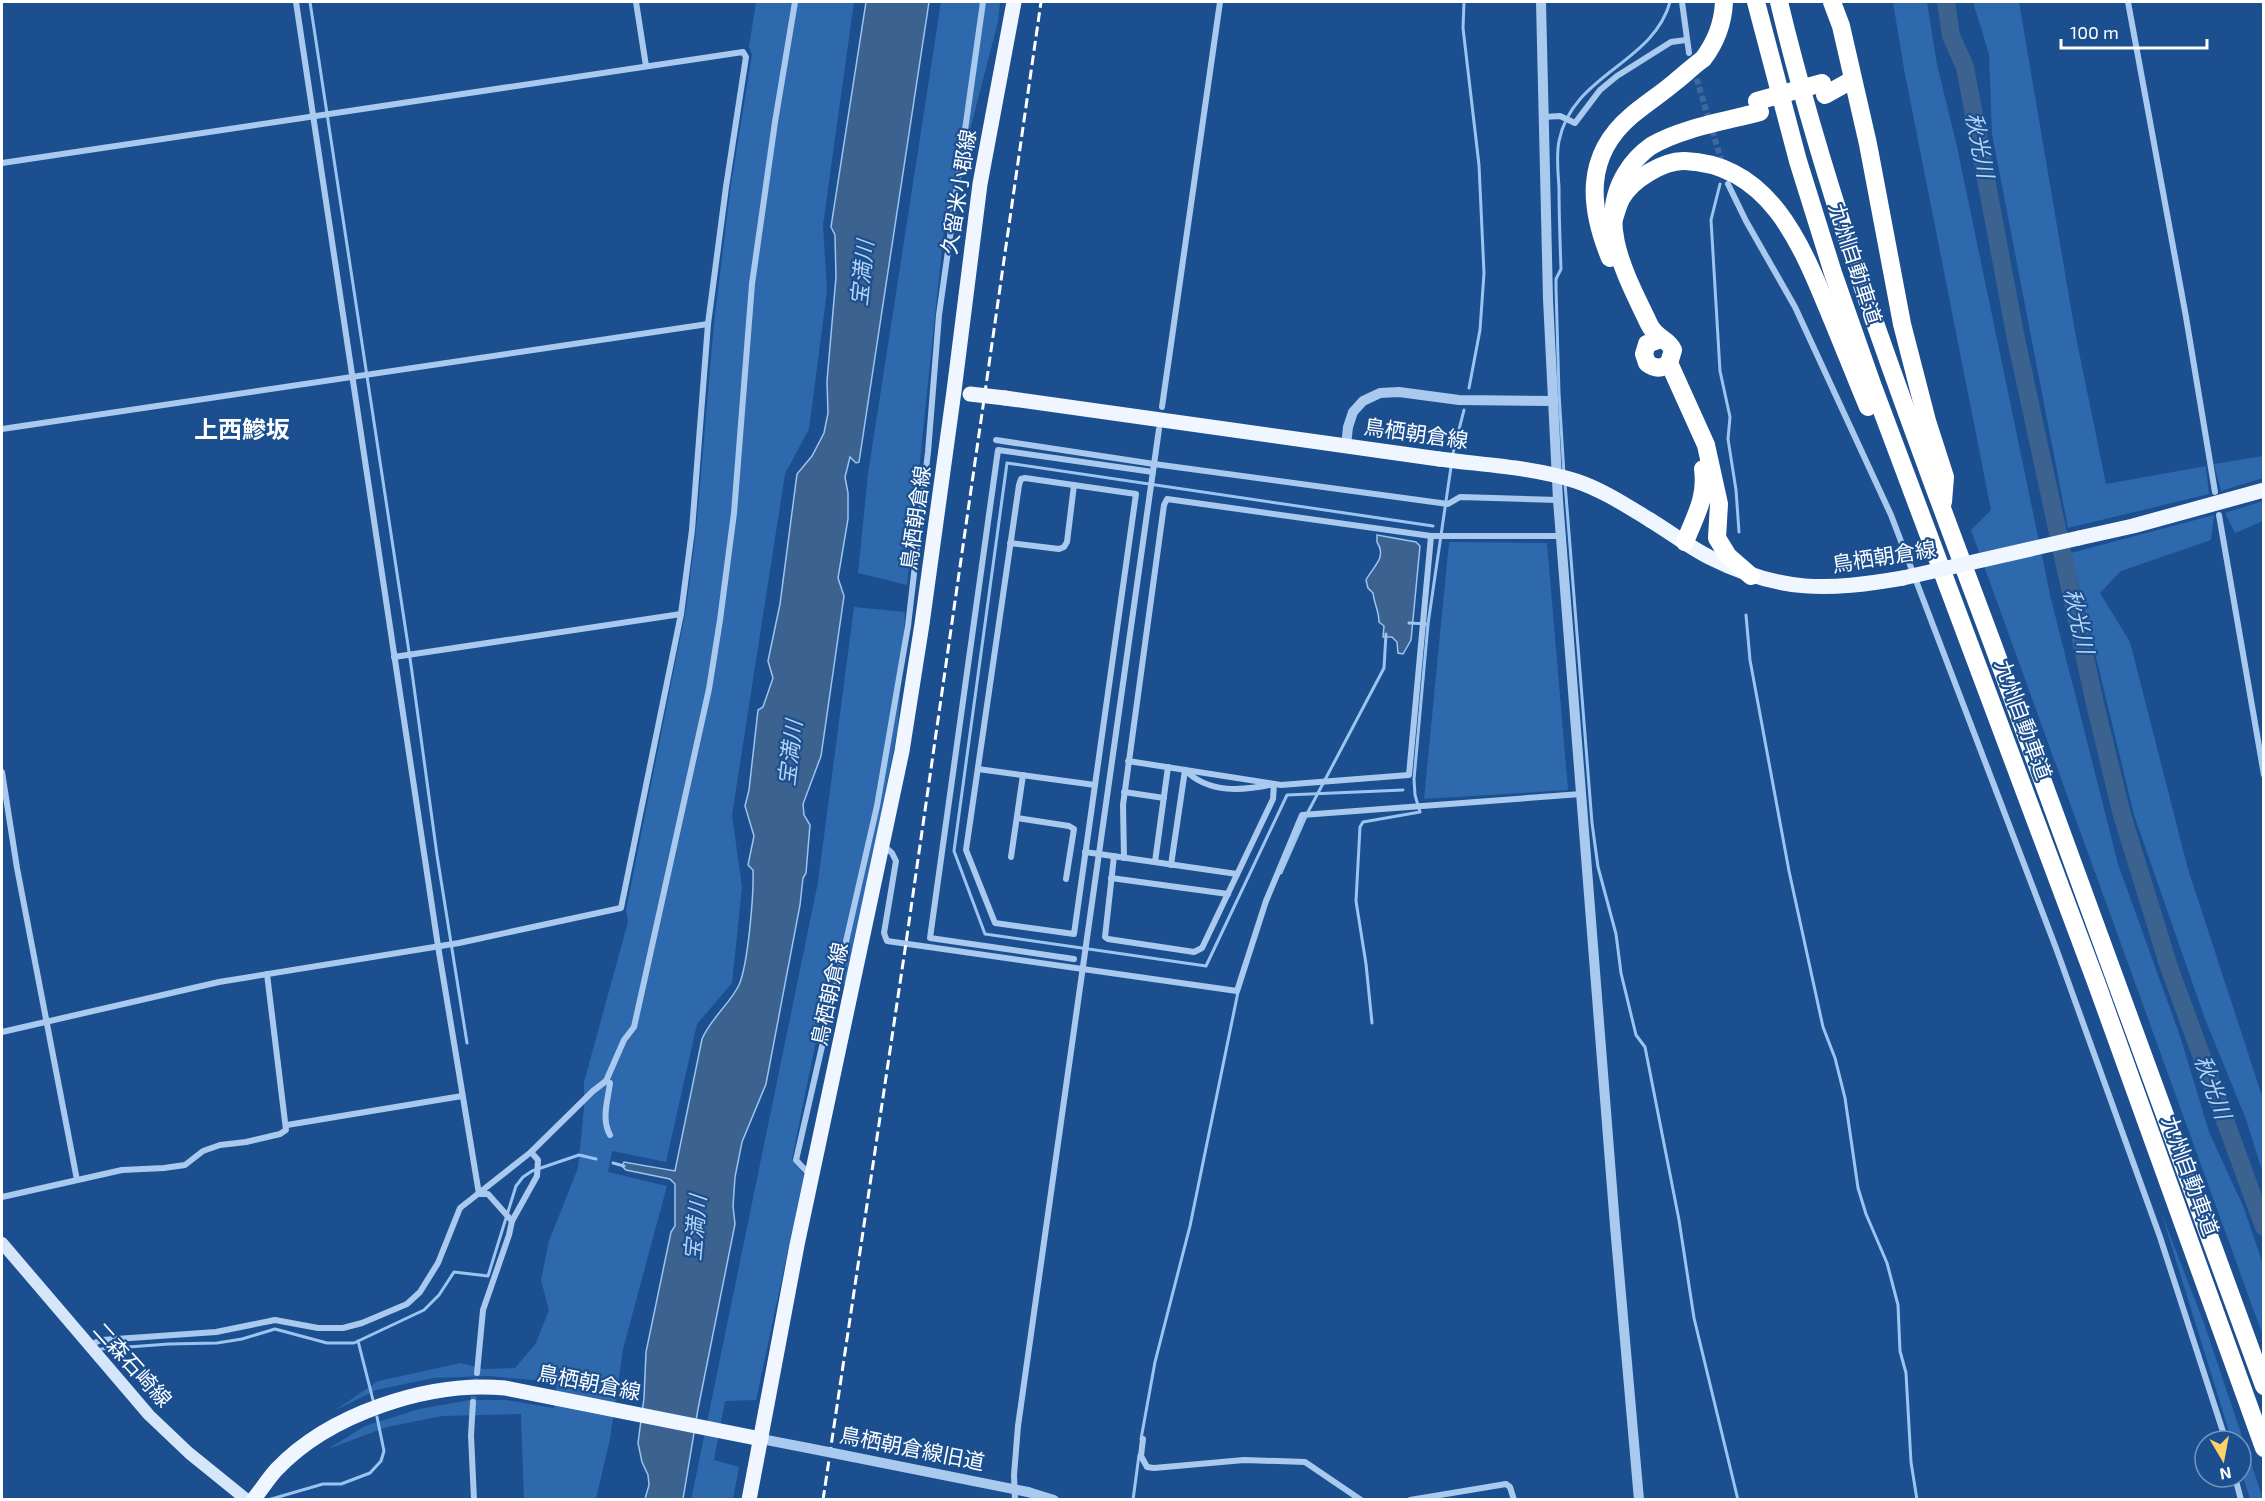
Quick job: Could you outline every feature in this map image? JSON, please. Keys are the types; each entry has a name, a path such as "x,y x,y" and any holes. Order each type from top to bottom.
{"highway":[{"path":"1665,366 1673,355 1671,346 1653,341 1610,258 1600,232 1593,197 1595,179 1602,154 1629,117 1703,58 1712,47 1720,27 1724,2"},
{"name":"九州自動車道","path":"1756,2 1798,161 1833,273 1876,395 2096,982 2264,1448"},
{"name":"九州自動車道","path":"1779,2 1820,155 1854,267 2264,1386"},
{"path":"1832,2 1841,26 1868,144 1902,324 1927,421 1945,477 1942,509"},
{"path":"1610,258 1605,228 1605,194 1621,159 1642,139 1674,123 1759,106 1852,80"},
{"path":"1665,366 1651,366 1644,359 1644,354 1653,341 1651,328 1620,258 1612,225 1617,187 1631,164 1649,147 1675,135 1759,106"},
{"path":"1612,225 1622,197 1638,180 1657,167 1679,160 1718,165 1737,173 1776,208 1791,229 1812,270 1910,509 1972,648"},
{"path":"1665,366 1706,445 1719,504 1717,538 1728,556 1751,576"},
{"path":"1665,366 1697,448 1706,486 1685,542"},
{"path":"1685,542 1703,521 1714,502 1716,485"}],"main road":[{"name":"久留米小郡線","path":"954,391 980,184 1014,2"},
{"name":"鳥栖朝倉線","path":"253,1500 277,1470 329,1430 362,1413 437,1391 482,1386 553,1396 761,1439 812,1177 884,846 914,678 954,391 1534,472 1577,481 1614,498 1707,556 1751,576 1786,585 1821,588 1858,586 1903,578 2133,526 2264,490"},
{"name":"二森石崎線","path":"2,1243 149,1416 189,1453 247,1500"},
{"path":"749,1500 761,1439"}],"street":[{"path":"296,2 357,375 394,657 479,1194"},
{"path":"636,2 646,66"},
{"path":"87,1345 102,1340 216,1332 275,1320 318,1328 343,1328 370,1320 407,1304 420,1292 438,1263 460,1208 531,1152 606,1081 624,1040 634,1027 709,689 730,551 752,284 773,133 795,2"},
{"path":"812,1177 796,1160 877,806 908,627 928,452 939,315 958,195 983,2"},
{"path":"1162,407 1220,2"},
{"path":"1540,2 1548,299 1558,500 1614,1226 1639,1500"},
{"path":"1682,2 1689,53"},
{"path":"2128,2 2216,492"},
{"path":"1544,117 1560,116 1575,123 1600,90 1617,76 1671,42 1686,40"},
{"path":"2,163 646,66 743,52 745,54 708,324 692,530 681,614 621,908 459,943 219,982 2,1032"},
{"path":"1728,184 1746,221 1795,307 1891,515 2060,960 2160,1237 2222,1429"},
{"path":"2,429 708,324"},
{"path":"1346,446 1348,427 1353,412 1363,401 1380,393 1399,392 1459,400 1553,401"},
{"path":"1016,1500 1014,1475 1018,1426 1159,429"},
{"path":"996,440 1153,468"},
{"path":"1558,500 1460,498 1448,504 998,450 930,938 981,950 1084,968 1237,991 1266,901 1302,815 1581,794"},
{"path":"1025,477 1074,485 1136,494 1074,934 995,923 966,850 1018,484 1025,477"},
{"path":"1010,543 1059,549 1064,547 1067,542 1074,485"},
{"path":"1124,858 1124,792 1164,505 1167,499 1431,536 1561,536"},
{"path":"2219,515 2264,775"},
{"path":"1185,770 1193,778 1210,786 1239,790 1274,784 1409,775 1431,536"},
{"path":"394,657 681,614"},
{"path":"1128,761 1274,784"},
{"path":"1155,862 1168,767"},
{"path":"978,769 1095,785"},
{"path":"1171,865 1185,770"},
{"path":"2,771 17,868 77,1180"},
{"path":"1011,857 1023,776"},
{"path":"1114,856 1105,937 1199,952 1273,799 1274,784"},
{"path":"1124,792 1164,798"},
{"path":"1017,818 1069,826 1074,829 1066,879"},
{"path":"884,846 892,853 896,861 884,933 887,940 1074,959"},
{"path":"1085,852 1237,874"},
{"path":"1111,878 1228,894"},
{"path":"2,1197 122,1170 185,1165 202,1151 220,1145 280,1134 286,1130 267,974"},
{"path":"606,1081 610,1083 605,1117 610,1135"},
{"path":"287,1125 462,1096"},
{"path":"477,1374 483,1310 512,1221 537,1176 538,1160 531,1152"},
{"path":"479,1194 488,1194 512,1221"},
{"path":"474,1402 471,1435 474,1500"},
{"name":"鳥栖朝倉線旧道","path":"761,1439 1028,1492 1054,1500"},
{"path":"1143,1439 1141,1456 1147,1467 1244,1460 1305,1462 1361,1500"},
{"path":"1410,1500 1506,1484 1510,1487 1514,1500"}],"shaded area":[{"path":"756,2 854,2 823,225 827,291 809,429 785,474 732,815 742,887 732,983 697,1024 666,1162 612,1151 608,1172 667,1186 623,1349 610,1439 596,1499 524,1499 521,1414 442,1416 387,1427 328,1449 365,1426 419,1409 470,1400 506,1400 554,1408 557,1382 488,1376 433,1378 376,1390 334,1411 378,1381 461,1363 483,1369 515,1368 536,1343 549,1310 541,1280 549,1241 578,1168 584,1108 584,1082 628,922 626,910 686,609 696,531 714,323 731,184 752,55 749,47"},
{"path":"941,2 1000,2 998,22 944,230 907,585 858,573 868,474"},
{"path":"1893,2 1927,2 1937,65 1956,142 2051,599 2118,864 2180,1036 2209,1132 2243,1206 2263,1264 2263,1336 1971,530 1991,510 1904,69"},
{"path":"1973,2 2019,2 2075,332 2106,484 2206,466 2209,494 2068,528 1992,134 1989,54"},
{"path":"2263,456 2263,478 2221,491 2214,464"},
{"path":"2263,501 2263,521 2235,533 2225,513"},
{"path":"2214,515 2211,540 2121,571 2100,593 2130,642 2188,869 2263,1099 2263,1174 2246,1119 2205,1019 2134,815 2071,553"},
{"path":"1449,542 1547,543 1568,790 1424,799"},
{"path":"854,607 905,612 898,728 847,984 828,982 792,1159 804,1175 756,1400 725,1401 714,1460 739,1467 733,1499 691,1500 818,882"},
{"path":"2161,1212 2205,1326 2240,1429 2228,1429"},
{"path":"2253,1469 2263,1499 2250,1499 2247,1489 2253,1489"}],"water":[{"name":"宝満川","path":"866,2 929,2 859,462 856,463 850,457 845,477 848,493 848,519 838,578 844,596 821,756 803,804 804,815 810,825 806,873 803,878 800,905 766,1084 742,1142 735,1177 733,1206 735,1224 698,1409 683,1499 645,1499 649,1485 648,1475 642,1462 638,1443 644,1398 646,1352 671,1232 675,1226 675,1184 670,1179 626,1170 622,1166 624,1162 675,1171 702,1039 739,985 745,962 753,881 753,870 748,865 754,836 745,806 749,790 758,710 763,707 773,678 768,661 780,604 797,474 812,456 824,433 828,413 827,381 836,277 835,235 831,227"},
{"path":"1377,535 1416,542 1420,546 1411,640 1403,654 1398,653 1397,642 1392,637 1383,637 1384,626 1379,622 1373,593 1368,588 1366,580 1381,553"}],"waterway":[{"path":"310,2 467,1043"},
{"path":"1464,2 1463,28 1479,165 1484,273 1480,330 1469,388"},
{"path":"1564,474 1556,288 1556,279 1561,269 1559,141 1567,118 1579,100 1647,40 1661,23 1670,2"},
{"name":"秋光川","path":"1946,2 1951,36 1965,67 2016,339 2095,704 2122,815 2169,967 2264,1227"},
{"path":"1720,184 1711,220 1720,371 1730,417 1728,439 1736,490 1739,532"},
{"path":"1452,457 1464,410"},
{"path":"1403,790 1287,795 1206,966 985,934 954,851 1007,463 1433,526"},
{"path":"1372,1023 1356,901 1360,827 1363,822 1420,812 1415,795 1414,779 1428,624 1451,467"},
{"path":"1565,483 1592,823 1598,867 1616,934 1621,973 1636,1035 1645,1047 1679,1220 1694,1318 1738,1500"},
{"path":"1746,615 1750,660 1789,871 1823,1027 1835,1058 1845,1098 1858,1188 1866,1214 1887,1263 1898,1305 1900,1351 1906,1373 1911,1462 1917,1500"},
{"path":"1409,623 1428,624"},
{"path":"1281,873 1308,812 1384,668 1386,634"},
{"path":"1141,1439 1155,1362 1190,1226 1238,992"},
{"path":"101,1349 217,1343 242,1339 275,1329 327,1343 354,1343 424,1310 439,1295 454,1272 488,1276 516,1186 523,1177 532,1171 579,1155 596,1159"},
{"path":"613,1163 624,1166"},
{"path":"358,1341 373,1400"},
{"path":"268,1500 323,1484 341,1484 370,1473 381,1461 384,1451 377,1417"},
{"path":"1133,1500 1139,1455"}],"tunnel":[{"path":"1694,70 1723,166"},
{"path":"473,1402 477,1373"}],"railway":[{"path":"823,1500 906,943 1041,2"}],"district":[{"name":"上西鰺坂","path":"242,430"}]}
